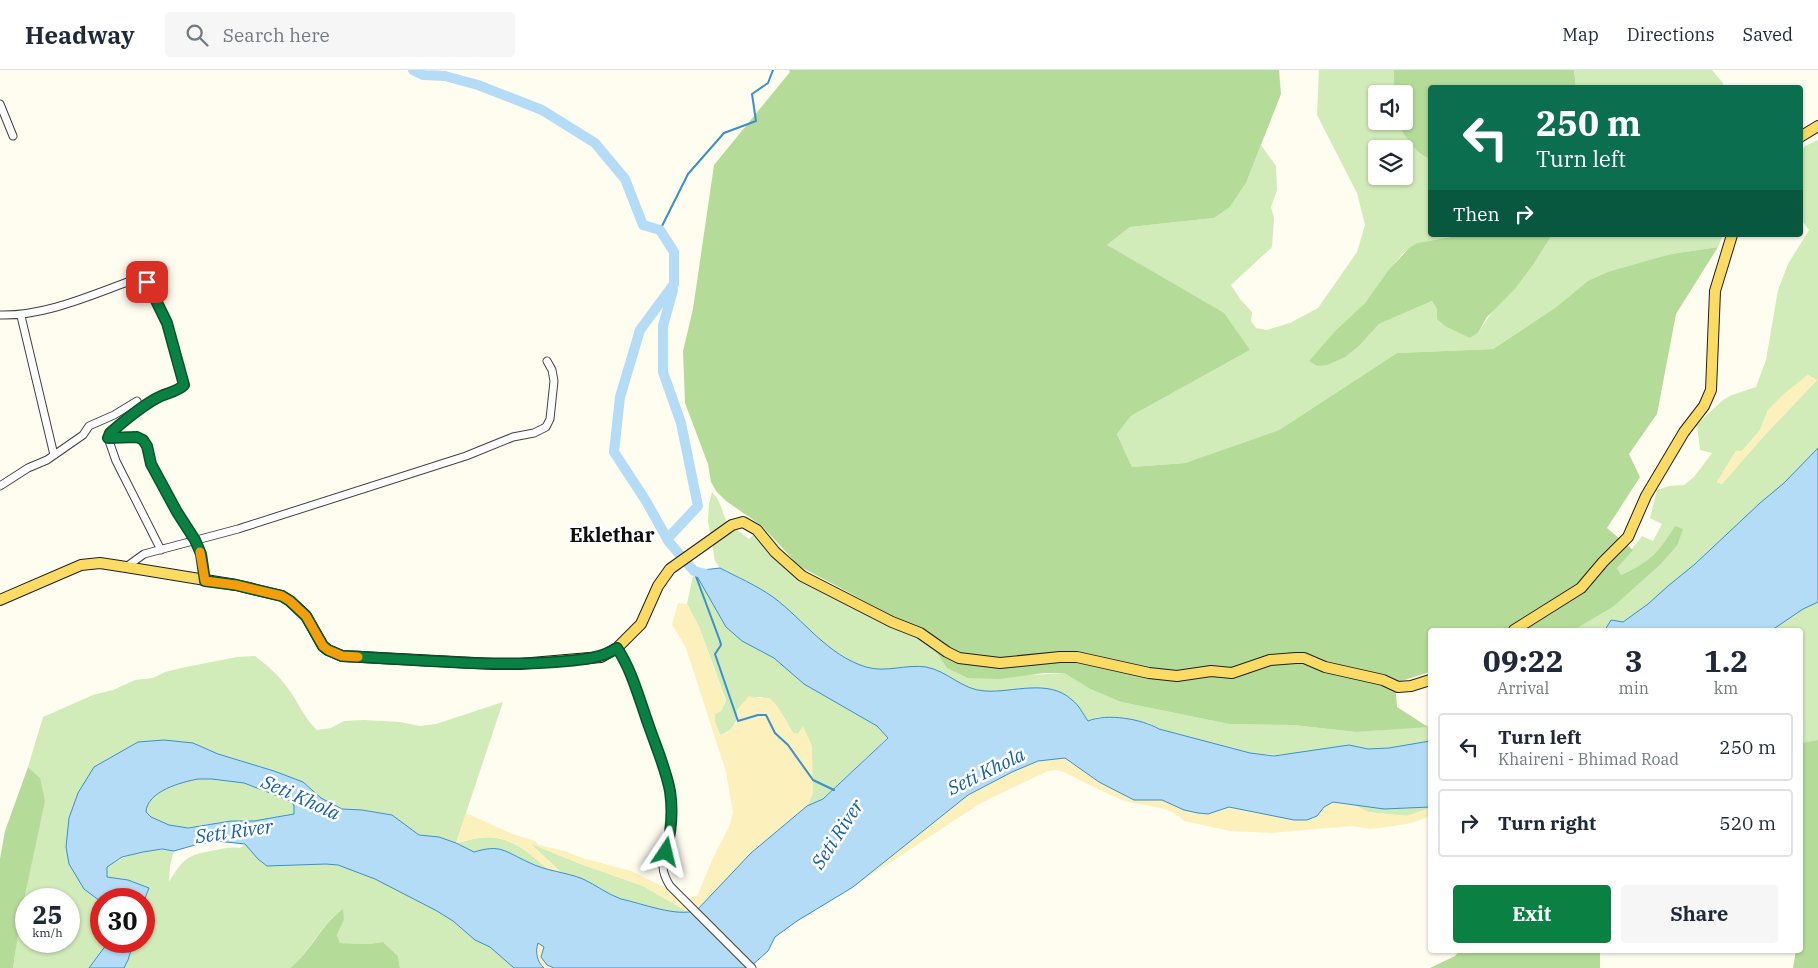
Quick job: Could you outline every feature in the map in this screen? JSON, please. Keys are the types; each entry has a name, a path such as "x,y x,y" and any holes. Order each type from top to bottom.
{"main road":[{"path":"1803,136 1818,126"},
{"path":"1517,628 1581,588 1628,537 1646,496 1684,432 1708,400 1711,390 1715,291 1731,237"},
{"path":"0,600 81,565 100,563 236,585 282,596 306,616 323,646 342,656 477,664 520,664 601,657 617,648 641,624 662,578 670,569 732,525 743,522 752,526 775,552 802,576 892,622 920,633 959,658 1000,663 1060,656 1077,657 1149,673 1186,676 1204,671 1232,673 1270,660 1304,658 1324,667 1383,680 1398,687 1411,686 1428,681"}],"street":[{"path":"0,104 13,136"},
{"path":"0,315 21,316 72,302 134,280 141,279 147,282 167,323 184,385 180,389 155,398 110,433 108,438 116,461 161,550"},
{"path":"21,316 54,455"},
{"path":"126,567 144,554 238,529 466,456 513,437 534,433 546,427 550,419 554,381 552,370 547,361"},
{"path":"0,486 54,455 83,435 89,426 137,402 140,409"},
{"path":"108,438 137,437 143,440 147,446 151,464 177,512 195,540 201,554 205,581"},
{"path":"617,648 624,657 634,683 670,791 670,838 663,870 670,886 752,968"}],"green space":[{"path":"789,70 1279,70 1281,94 1246,183 1230,207 1214,218 1130,227 1107,245 1224,313 1250,350 1131,416 1117,434 1132,467 1185,463 1279,430 1397,353 1493,349 1555,308 1588,281 1608,272 1671,254 1718,247 1676,314 1657,414 1629,454 1640,477 1607,528 1633,550 1617,568 1621,575 1647,561 1659,550 1675,526 1683,529 1677,546 1660,565 1613,607 1577,628 1428,628 1428,673 1395,683 1397,707 1428,727 1356,732 1293,725 1229,724 1121,702 1090,689 1064,673 1045,673 1000,679 968,678 947,668 932,645 908,624 799,566 762,526 726,501 716,491 711,482 708,464 685,403 683,351 693,309 714,165 790,72"},
{"path":"1319,70 1394,70 1393,85 1368,85 1368,130 1401,130 1408,140 1368,140 1368,185 1413,185 1413,146 1428,158 1428,237 1451,237 1417,243 1402,254 1365,303 1336,330 1310,361 1317,366 1360,345 1379,324 1432,301 1449,322 1470,338 1478,333 1494,309 1515,289 1551,237 1722,237 1718,247 1671,254 1587,282 1554,309 1493,349 1397,353 1279,430 1185,463 1132,467 1117,434 1131,416 1250,350 1107,245 1130,227 1214,218 1230,207 1246,183 1261,145 1276,166 1277,190 1271,207 1274,218 1272,247 1231,285 1252,312 1251,321 1256,328 1267,330 1290,323 1318,308 1357,252 1365,225 1357,193 1317,115"},
{"path":"1394,70 1574,70 1576,85 1428,85 1428,158 1415,148 1413,140 1408,140 1401,130 1413,130 1413,85 1393,85"},
{"path":"1574,70 1712,70 1724,85 1576,85"},
{"path":"1818,140 1818,531 1678,628 1577,628 1613,607 1660,565 1677,546 1675,527 1659,550 1647,561 1621,575 1617,568 1642,536 1653,541 1662,524 1650,518 1657,490 1669,486 1684,485 1694,477 1712,453 1700,450 1697,424 1723,400 1756,387 1766,360 1778,290 1788,264 1809,230 1803,222 1803,149 1805,146","holes":["1808,375 1817,380 1722,484 1717,482 1736,451 1742,451 1760,430 1768,410 1784,394"]},
{"path":"1451,237 1551,237 1515,289 1487,317 1478,333 1470,338 1445,326 1437,319 1437,309 1432,301 1379,324 1360,345 1345,357 1327,365 1317,366 1309,361 1336,330 1365,303 1388,271 1409,248 1417,243"},
{"path":"712,492 716,496 726,521 732,530 737,530 749,539 762,526 785,553 808,572 908,624 1032,675 1064,673 1090,689 1121,702 1229,724 1293,725 1356,732 1428,726 1428,741 1389,748 1275,755 1250,753 1159,729 1149,723 1104,717 1088,721 913,723 848,659 828,647 772,597 750,583 720,568 715,561 708,521"},
{"path":"694,571 901,731 888,737 823,799 807,806 813,793 803,727 798,734 793,733 778,708 767,699 761,697 754,698 738,710 737,719 731,729 720,735 715,722 715,714 721,711 726,700 699,627 687,604"},
{"path":"1818,595 1818,740 1803,742 1803,628 1767,628"},
{"path":"255,656 280,678 308,720 317,730 331,728 344,721 400,722 420,726 436,724 503,702 456,843 438,837 419,835 392,815 342,809 321,798 303,782 218,754 193,743 84,889 90,894 90,953 100,953 89,968 13,968 15,953 80,953 80,888 24,888 40,778 28,767 43,717 93,695 113,690 135,680 153,678 165,672 237,657"},
{"path":"1818,740 1818,968 1793,968 1796,953 1803,953 1803,742"},
{"path":"28,767 40,778 45,801 26,888 15,888 15,953 13,968 0,968 0,859 5,831"},
{"path":"146,767 244,783 291,801 294,806 294,815 254,821 231,821 91,841"},
{"path":"1428,775 1428,809 1407,816 1368,812 1354,805"},
{"path":"491,837 511,842 538,860 555,875 475,855 456,843"},
{"path":"530,843 578,863 643,886 690,913 697,910 719,886 736,876 649,956"},
{"path":"245,844 382,872 523,968 400,968 398,956 383,942 368,944 340,943 337,935 344,920 342,910 334,916 304,954 290,968 124,968 130,953 155,953 155,888 147,888 128,880 107,877 107,867 123,858 139,853 156,850 174,851 170,865 169,882 188,858 222,849 240,848"},
{"path":"343,909 344,920 337,935 340,943 368,944 383,942 398,956 400,968 290,968 304,954 328,922"},
{"path":"1458,953 1600,953 1600,968 1430,968"}],"sand":[{"path":"1808,375 1817,380 1722,484 1717,482 1736,451 1742,451 1760,430 1768,410 1784,394"},
{"path":"678,603 687,604 699,627 726,701 721,711 715,714 715,722 720,735 727,733 734,726 737,721 737,710 749,696 770,698 778,707 793,733 798,734 803,726 812,746 813,793 807,806 751,853 697,910 690,913 643,886 531,844 563,874 547,965 554,968 544,968 538,962 536,949 555,875 521,847 503,839 492,837 479,838 456,843 466,813 510,833 535,841 539,845 631,871 664,887 682,892 688,898 697,896 729,827 733,813 726,772 686,648 672,624"},
{"path":"1065,758 1099,782 1134,800 1162,800 1184,810 1209,814 1229,807 1294,820 1317,816 1324,807 1333,801 1354,805 1368,812 1407,816 1428,809 1428,817 1412,823 1370,829 1352,826 1271,833 1230,831 1184,821 1163,809 1122,800 1066,773 1057,770 1048,771 981,803 853,887 968,795 1038,761"}],"water":[{"path":"1818,448 1818,602 1803,609 1775,628 1606,628 1611,620 1623,622 1648,604 1784,483"},
{"path":"720,568 753,585 773,597 839,654 866,667 881,669 926,667 941,672 969,687 985,691 1030,688 1052,690 1063,693 1074,702 1088,721 1105,717 1124,718 1250,753 1274,756 1349,745 1368,749 1389,748 1428,741 1428,807 1384,809 1333,802 1324,807 1317,816 1307,820 1294,820 1229,807 1208,814 1198,813 1184,810 1162,800 1134,800 1099,782 1065,758 1038,761 968,795 853,887 797,921 775,937 768,951 749,968 554,968 547,965 541,957 544,947 538,943 537,957 544,968 514,968 490,947 475,940 453,921 375,879 338,865 267,866 245,844 216,841 174,851 162,849 143,852 122,857 107,867 107,877 128,880 149,888 90,888 90,894 84,889 69,864 66,847 69,818 78,793 94,767 138,742 164,740 193,743 218,754 274,771 303,782 321,798 342,809 392,815 419,835 439,837 474,852 490,849 502,850 535,865 583,879 621,899 670,911 689,912 697,910 751,853 807,806 823,799 888,738 877,726 804,684 774,658 742,641 726,627 694,571","holes":["198,779 244,783 291,801 294,806 294,814 254,821 231,821 188,828 169,825 151,817 146,812 152,798 159,793 175,785"]},
{"path":"100,953 130,953 124,968 89,968"}],"waterway":[{"path":"413,70 423,75 445,76 478,85 542,110 595,143 625,179 643,225 660,230 674,252 674,284 640,330 620,397 614,452 646,501 669,542 694,571 706,574"},
{"path":"660,230 688,174 724,133 756,121 752,94 768,83 773,70"},
{"path":"667,539 698,506 681,423 663,372 663,326 673,290"},
{"path":"694,571 720,641 721,645 715,654 738,721 758,715 766,715 775,733 788,745 813,780 834,790"}],"slow traffic":[{"path":"200,552 205,581 236,585 282,596 306,616 323,646 335,654 358,657"}],"district":[{"name":"Eklethar","path":"612,534"}],"route":[{"path":"147,282 167,323 184,379 184,385 180,389 155,398 110,433 108,438 125,436 137,437 143,440 147,446 151,464 177,512 195,540 201,554 205,581 236,585 282,596 306,616 323,646 342,656 477,664 520,664 601,657 617,648 624,657 634,683 670,791 670,838 666,852"}],"water label":[{"name":"Seti Khola","path":"986,771"},
{"name":"Seti Khola","path":"301,797"},
{"name":"Seti River","path":"234,831"},
{"name":"Seti River","path":"837,834"}]}
